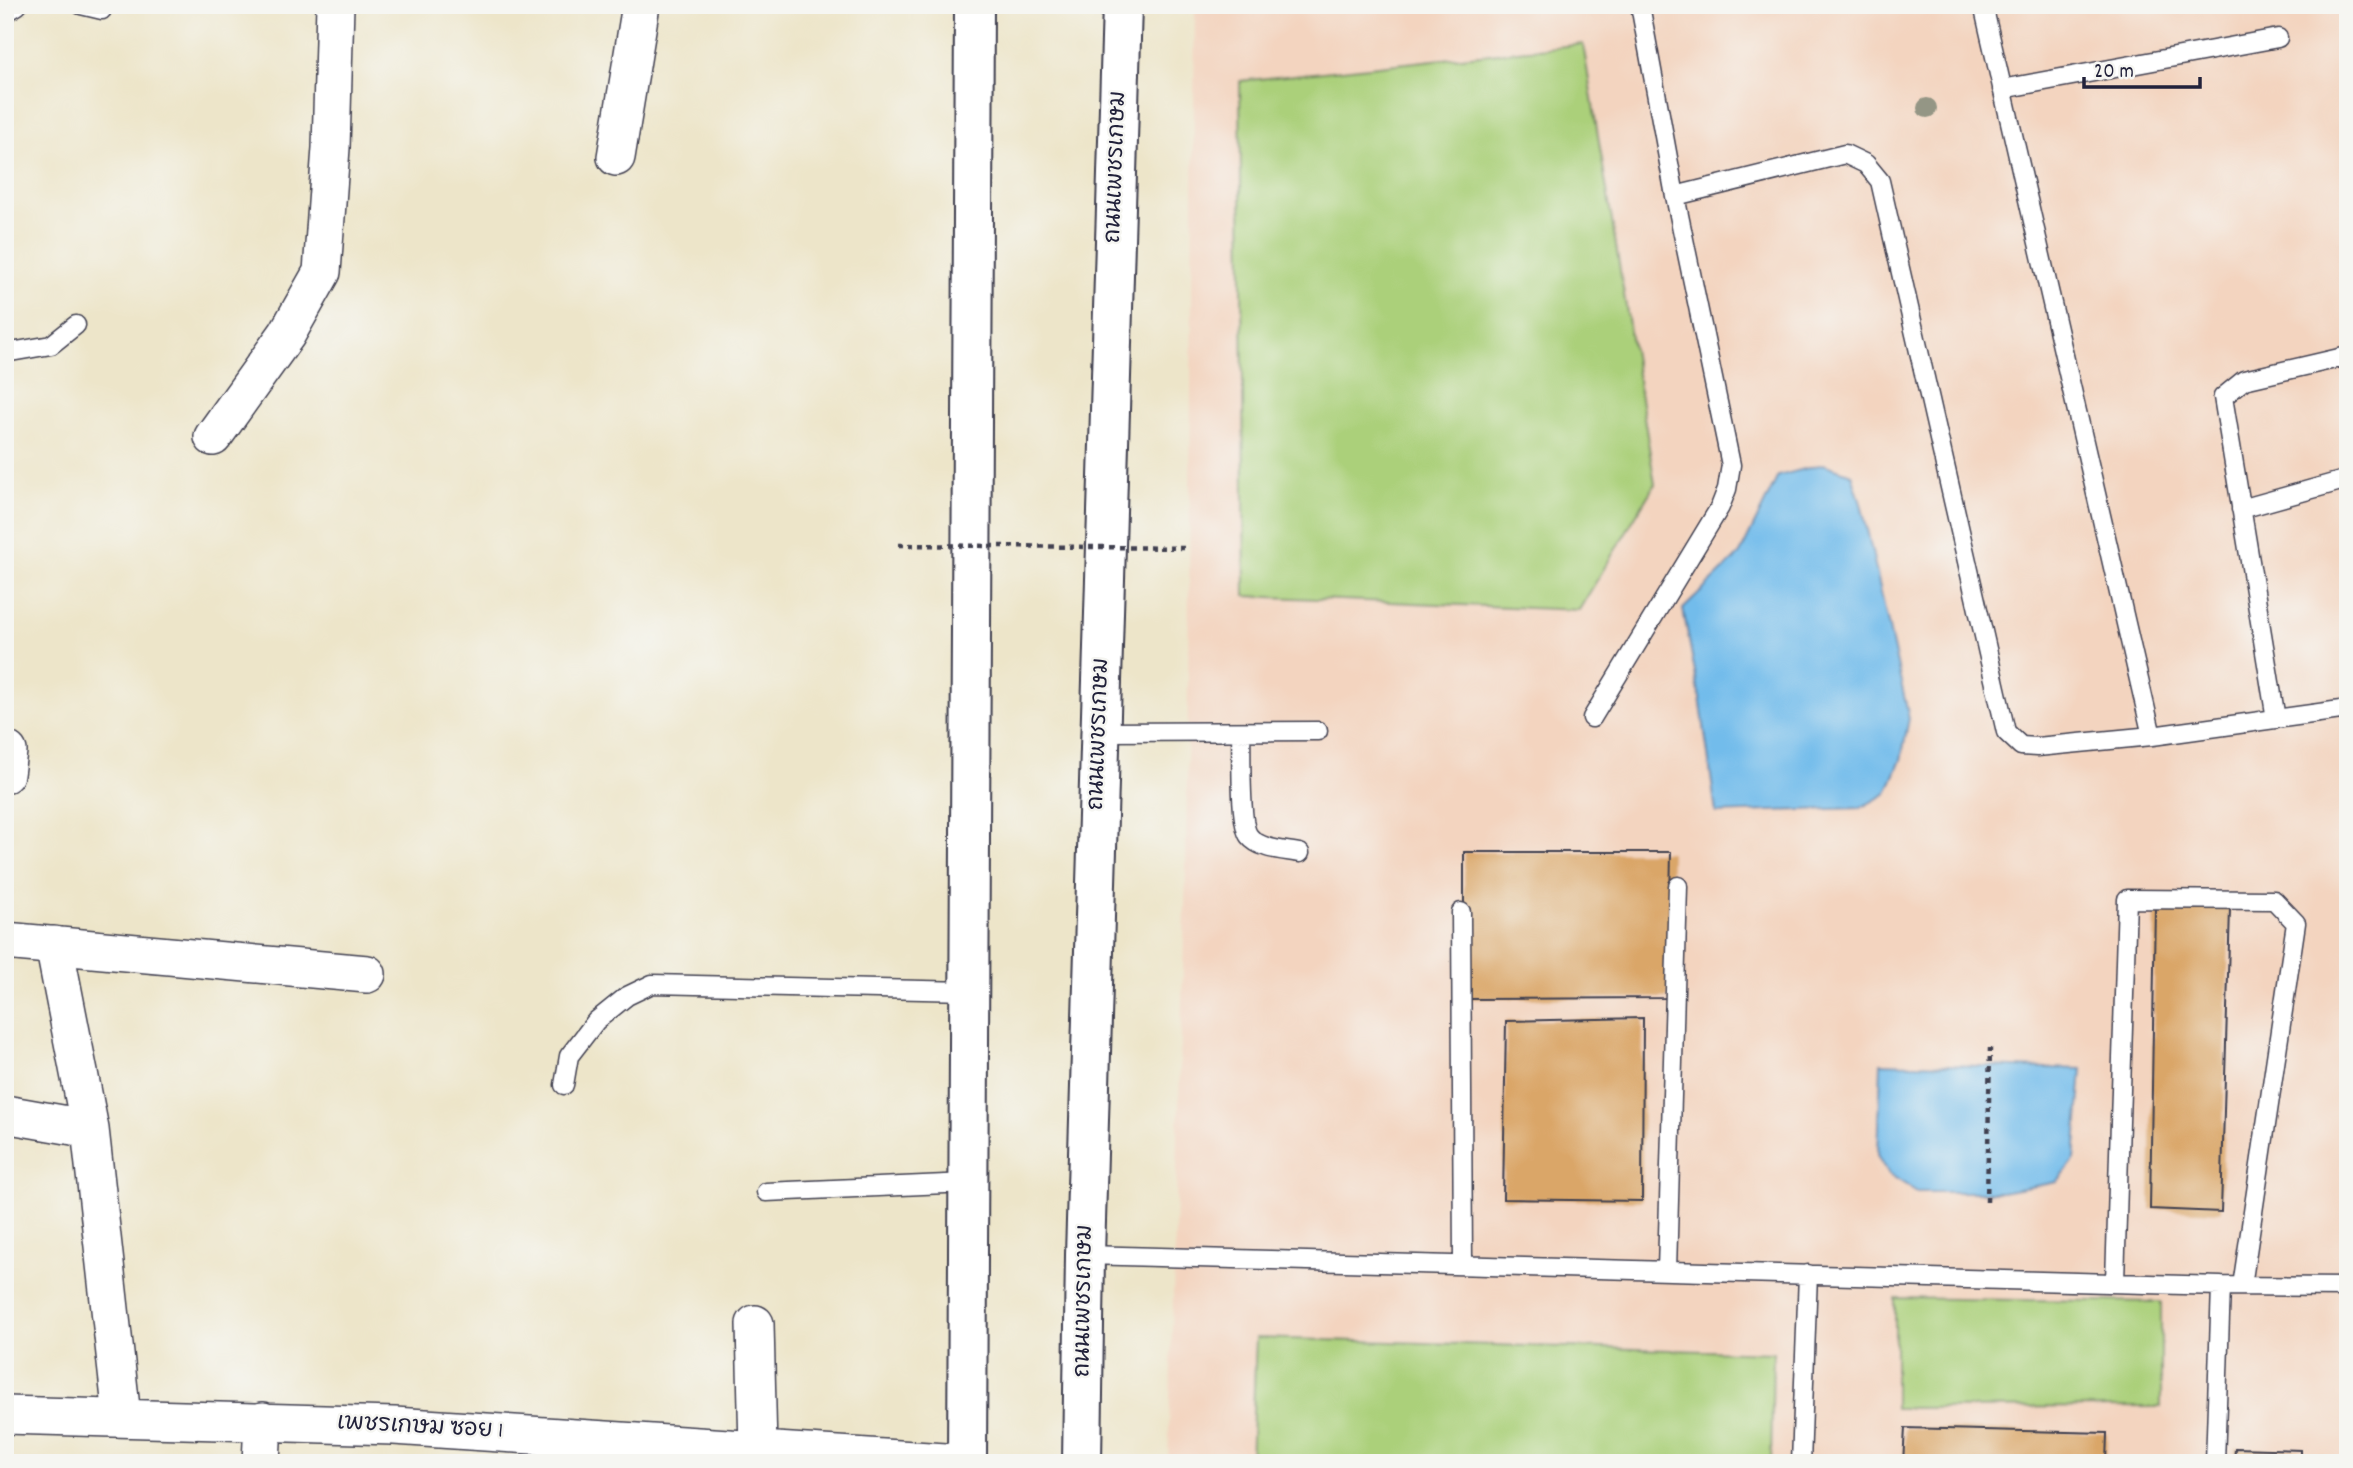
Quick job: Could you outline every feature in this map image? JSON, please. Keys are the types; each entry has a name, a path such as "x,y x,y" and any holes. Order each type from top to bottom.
{"highway":[{"path":"967,1463 974,5"},
{"name":"ถนนเพชรเกษม","path":"1082,1463 1085,1255 1122,5"}],"street":[{"path":"213,437 287,334 322,272 331,148 335,5"},
{"path":"616,157 641,5"},
{"path":"5,941 367,974"},
{"path":"54,945 90,1129 122,1417"},
{"path":"5,1114 90,1129"},
{"path":"755,1324 758,1450"},
{"name":"เพชรเกษม ซอย 1","path":"5,1415 394,1426 634,1452 758,1450 960,1463"},
{"path":"261,1463 263,1421"}],"lane":[{"path":"5,13 18,5"},
{"path":"81,5 102,10"},
{"path":"1592,718 1720,507 1731,465 1675,196 1640,5"},
{"path":"1983,5 2152,736"},
{"path":"2002,89 2278,38"},
{"path":"1675,196 1845,154 1866,164 1880,181 2006,732 2021,746 2037,747 2152,736 2348,709"},
{"path":"5,353 51,345 76,325"},
{"path":"2276,719 2223,397 2245,380 2348,356"},
{"path":"2241,509 2348,479"},
{"path":"1100,732 1318,731"},
{"path":"1241,732 1243,815 1248,835 1261,845 1300,853"},
{"path":"1667,1270 1678,886"},
{"path":"2115,1281 2127,899 2274,900 2296,923 2242,1286"},
{"path":"1461,912 1463,1265"},
{"path":"564,1085 569,1056 596,1021 627,996 652,984 968,990"},
{"path":"766,1192 968,1183"},
{"path":"1085,1255 2115,1281 2221,1286 2348,1287"},
{"path":"1801,1463 1808,1275"},
{"path":"2215,1463 2221,1286"}],"path":[{"path":"899,545 1189,548"},
{"path":"1987,1202 1990,1048"}],"shaded area":[{"path":"2348,5 2348,1463 1168,1463 1186,872 1195,7"}],"green space":[{"path":"1583,44 1655,484 1579,610 1245,596 1240,81"},
{"path":"1895,1298 2161,1302 2161,1407 1895,1408"},
{"path":"1256,1338 1773,1353 1771,1463 1251,1463"}],"water":[{"path":"1823,464 1852,474 1862,507 1909,718 1901,760 1887,793 1860,808 1716,813 1701,704 1683,609 1740,554 1778,476"},
{"path":"1881,1063 2082,1069 2075,1159 2057,1182 2002,1192 1917,1192 1889,1174 1878,1155"}],"building":[{"path":"1464,852 1671,852 1668,998 1464,999"},
{"path":"2155,906 2230,908 2221,1212 2150,1209"},
{"path":"1643,1018 1642,1201 1503,1199 1506,1021"},
{"path":"1905,1428 2107,1433 2106,1463 1903,1463"},
{"path":"2235,1448 2301,1450 2301,1463 2234,1463"}]}
